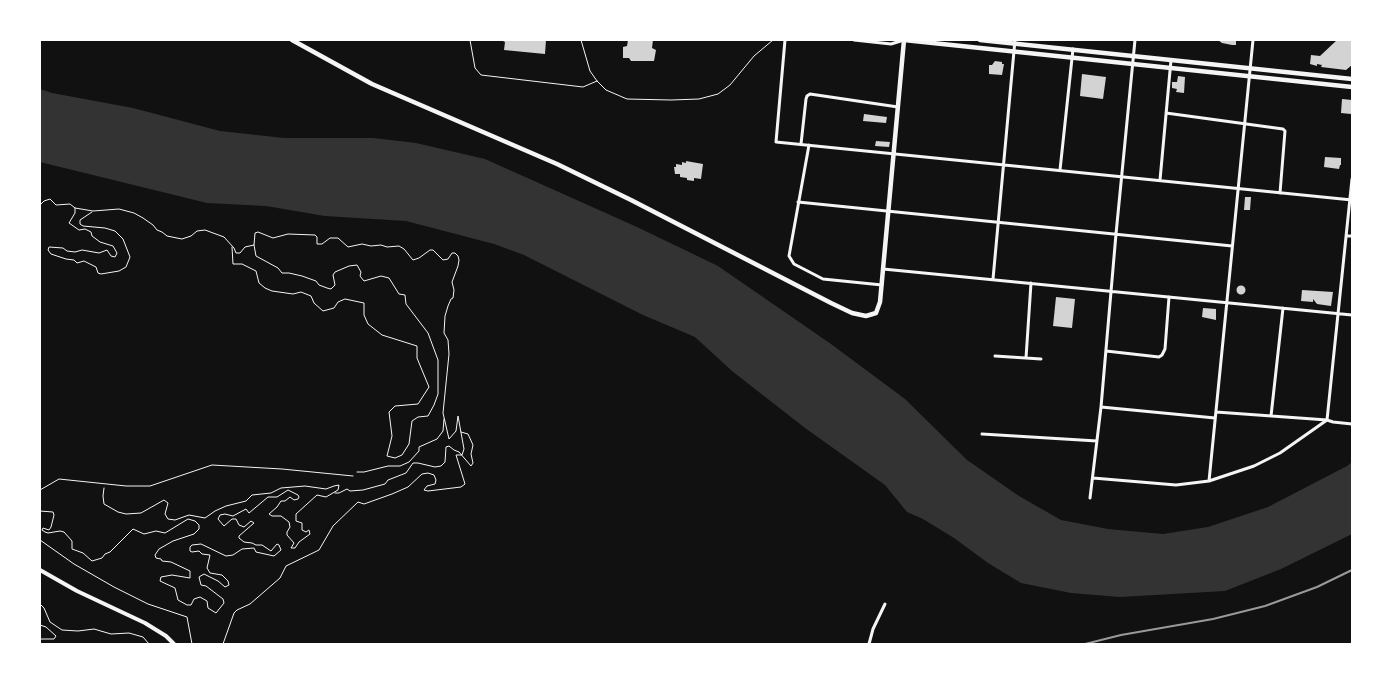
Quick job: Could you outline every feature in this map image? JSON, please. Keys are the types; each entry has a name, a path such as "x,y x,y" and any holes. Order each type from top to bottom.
{"main road":[{"path":"292,40 372,84 557,164 831,303 858,315 866,316 876,313 879,308 904,40 1352,87"},
{"path":"980,40 1015,42 1073,50 1352,78"}],"street":[{"path":"785,40 776,142 1351,200"},
{"path":"854,40 891,44 904,40"},
{"path":"1090,498 1101,407 1135,40"},
{"path":"1209,480 1253,40"},
{"path":"993,279 1015,42"},
{"path":"1060,170 1073,50"},
{"path":"1160,180 1172,59"},
{"path":"801,144 806,99 810,94 898,107"},
{"path":"1166,113 1281,128 1285,131 1280,192"},
{"path":"809,145 790,256 794,264 823,279 882,285"},
{"path":"1093,478 1176,485 1209,480 1254,466 1280,453 1327,420 1352,179"},
{"path":"798,202 1232,246"},
{"path":"1346,236 1352,236"},
{"path":"884,268 1352,315"},
{"path":"1026,358 1031,283"},
{"path":"1106,351 1159,357 1162,355 1165,349 1169,297"},
{"path":"1271,416 1283,308"},
{"path":"995,356 1041,359"},
{"path":"1101,407 1216,418"},
{"path":"1216,412 1327,420 1352,424"},
{"path":"982,434 1097,441"},
{"path":"40,570 77,591 145,623 166,636 174,644"},
{"path":"869,644 873,628 885,604"}],"lane":[{"path":"470,40 475,68 481,75 584,87 597,81"},
{"path":"581,40 590,71 597,81 612,94 627,99 671,100 705,98 718,94 726,89 754,56 772,40"},
{"path":"40,490 59,479 144,487 212,466 282,469 353,476"}],"path":[{"path":"40,205 50,199 56,205 70,204 75,208 92,211 115,209 134,213 167,236 182,239 191,236 197,231 205,230 224,237 232,248 240,253 244,246 254,245"},
{"path":"75,208 75,213 69,223 79,230 85,229 91,232 92,236 100,242 113,246 117,253 114,257 107,250 99,253 82,250 76,252 67,251 63,248 49,247 48,250 51,254 74,260 77,263 84,261 96,267 98,273 101,274 119,271 126,267 130,256 123,239 115,231 80,224 80,220 92,211"},
{"path":"232,248 233,264 242,264 256,271 259,283 266,288 272,291 293,294 301,292 311,296 314,303 323,311 334,308 338,302 344,299 364,303 364,315 368,324 382,335 417,346 417,358 429,387 418,404 394,406 389,412 392,436 387,456 395,458 402,455 409,444 412,421 418,417 428,416 438,394 438,360 428,333 406,304 405,295 400,294 389,278 381,276 364,281 360,276 361,272 357,265 335,272 333,275 335,285 331,289 302,276 282,273 278,268 256,256 254,245 255,233 258,232 273,238 288,234 315,235 318,237 317,244 322,244 330,238 338,238 348,247 362,244 387,247 399,246 404,248 413,260 430,250 433,250 443,260 448,259 455,253 459,260 452,282 453,298 445,316 444,332 448,340 449,354 442,413 448,439 456,430 458,416 464,449 462,455"},
{"path":"357,472 388,466 400,466 409,462 419,451 419,447 437,439 443,431 442,424 444,418"},
{"path":"334,493 347,489 350,491 364,490 385,484 388,480 406,473 413,463 418,462 435,467 441,466 445,462 446,447 449,446 462,455 471,466 473,463 471,454 473,446 468,434 461,432"},
{"path":"223,644 234,613 250,604 280,578 286,566 319,550 332,526 358,502 364,504 382,499 408,487 422,474 428,473 434,475 436,480 435,484 427,486 424,490 461,487 465,484 465,480 456,455 462,455"},
{"path":"40,511 53,512 54,515 49,530 43,528 42,530 48,533 64,532 72,541 72,550 83,553 92,561 102,558 110,552 133,529 144,534 156,531 165,533 188,519 196,521 199,529 194,534 173,540 159,549 155,555 156,558 162,561 172,562 190,571 190,578 161,577 160,581 175,588 178,600 187,605 191,605 194,599 200,597 207,602 208,608 216,612 224,603 223,599 206,586 200,585 199,576 204,574 225,587 229,585 228,581 222,575 209,571 207,568 210,555 202,554 197,550 190,551 192,544 201,544 222,555 229,556 242,549 254,548 256,552 274,556 280,550 279,545 277,544 271,551 262,545 244,542 239,538 254,523 251,521 244,527 239,525 236,519 232,519 224,526 218,519 226,514 233,516 246,509 249,513 266,498 277,497 288,490 298,495 298,499 294,500 290,497 285,501 281,501 269,514 284,517 289,522 290,528 287,534 294,543 291,548 295,548 299,542 310,534 309,530 306,532 302,530 302,523 296,521 296,514 317,495 326,497 338,490 339,485 326,489 305,486 281,488 271,493 257,494 246,501 220,508 205,518 189,516 175,520 168,518 165,514 168,503 164,500 141,513 126,514 118,512 104,504 105,484"},
{"path":"40,540 74,564 114,587 148,604 186,617 189,621 192,644"},
{"path":"40,604 50,622 62,630 94,629 111,634 129,632 143,638 148,644"},
{"path":"40,625 46,627 56,636 54,639 40,639"}],"shaded area":[{"path":"40,89 52,93 133,108 220,131 284,138 373,138 416,143 485,159 637,227 718,266 831,344 905,399 967,460 1019,496 1061,520 1108,529 1163,534 1208,527 1268,507 1352,462 1352,534 1281,569 1225,591 1120,597 1071,593 1021,583 988,563 954,538 923,519 907,512 885,485 805,428 732,371 695,337 643,315 524,255 494,244 406,221 325,216 266,206 207,203 40,162"}],"building":[{"path":"501,40 546,40 545,54 504,50 505,42"},
{"path":"628,40 653,40 652,48 656,50 654,61 631,61 629,58 623,58 623,47 627,46"},
{"path":"1218,40 1236,40 1236,45 1222,43"},
{"path":"1337,40 1352,40 1352,65 1346,70 1310,64 1311,55 1320,56"},
{"path":"995,61 1004,64 1002,75 989,74 989,65 992,65"},
{"path":"1082,74 1106,77 1103,99 1080,96"},
{"path":"1178,76 1185,77 1184,93 1176,92 1177,89 1172,88 1172,82 1177,82"},
{"path":"1342,99 1352,100 1351,114 1341,113"},
{"path":"864,114 887,117 886,123 863,121"},
{"path":"876,141 890,142 889,147 875,146"},
{"path":"1325,157 1341,158 1339,169 1324,167"},
{"path":"686,161 703,164 701,179 687,180 687,178 680,177 680,174 675,174 674,167 676,167 676,164 682,165 682,162 686,163"},
{"path":"1245,197 1251,197 1250,210 1244,210"},
{"path":"1241,285 1246,290 1241,295 1236,290"},
{"path":"1302,290 1333,292 1331,306 1317,304 1313,299 1313,302 1301,301"},
{"path":"1056,297 1075,299 1072,328 1053,326"},
{"path":"1203,308 1216,309 1216,320 1202,317"}],"railway":[{"path":"1085,644 1121,635 1213,619 1265,606 1317,587 1352,570"}]}
